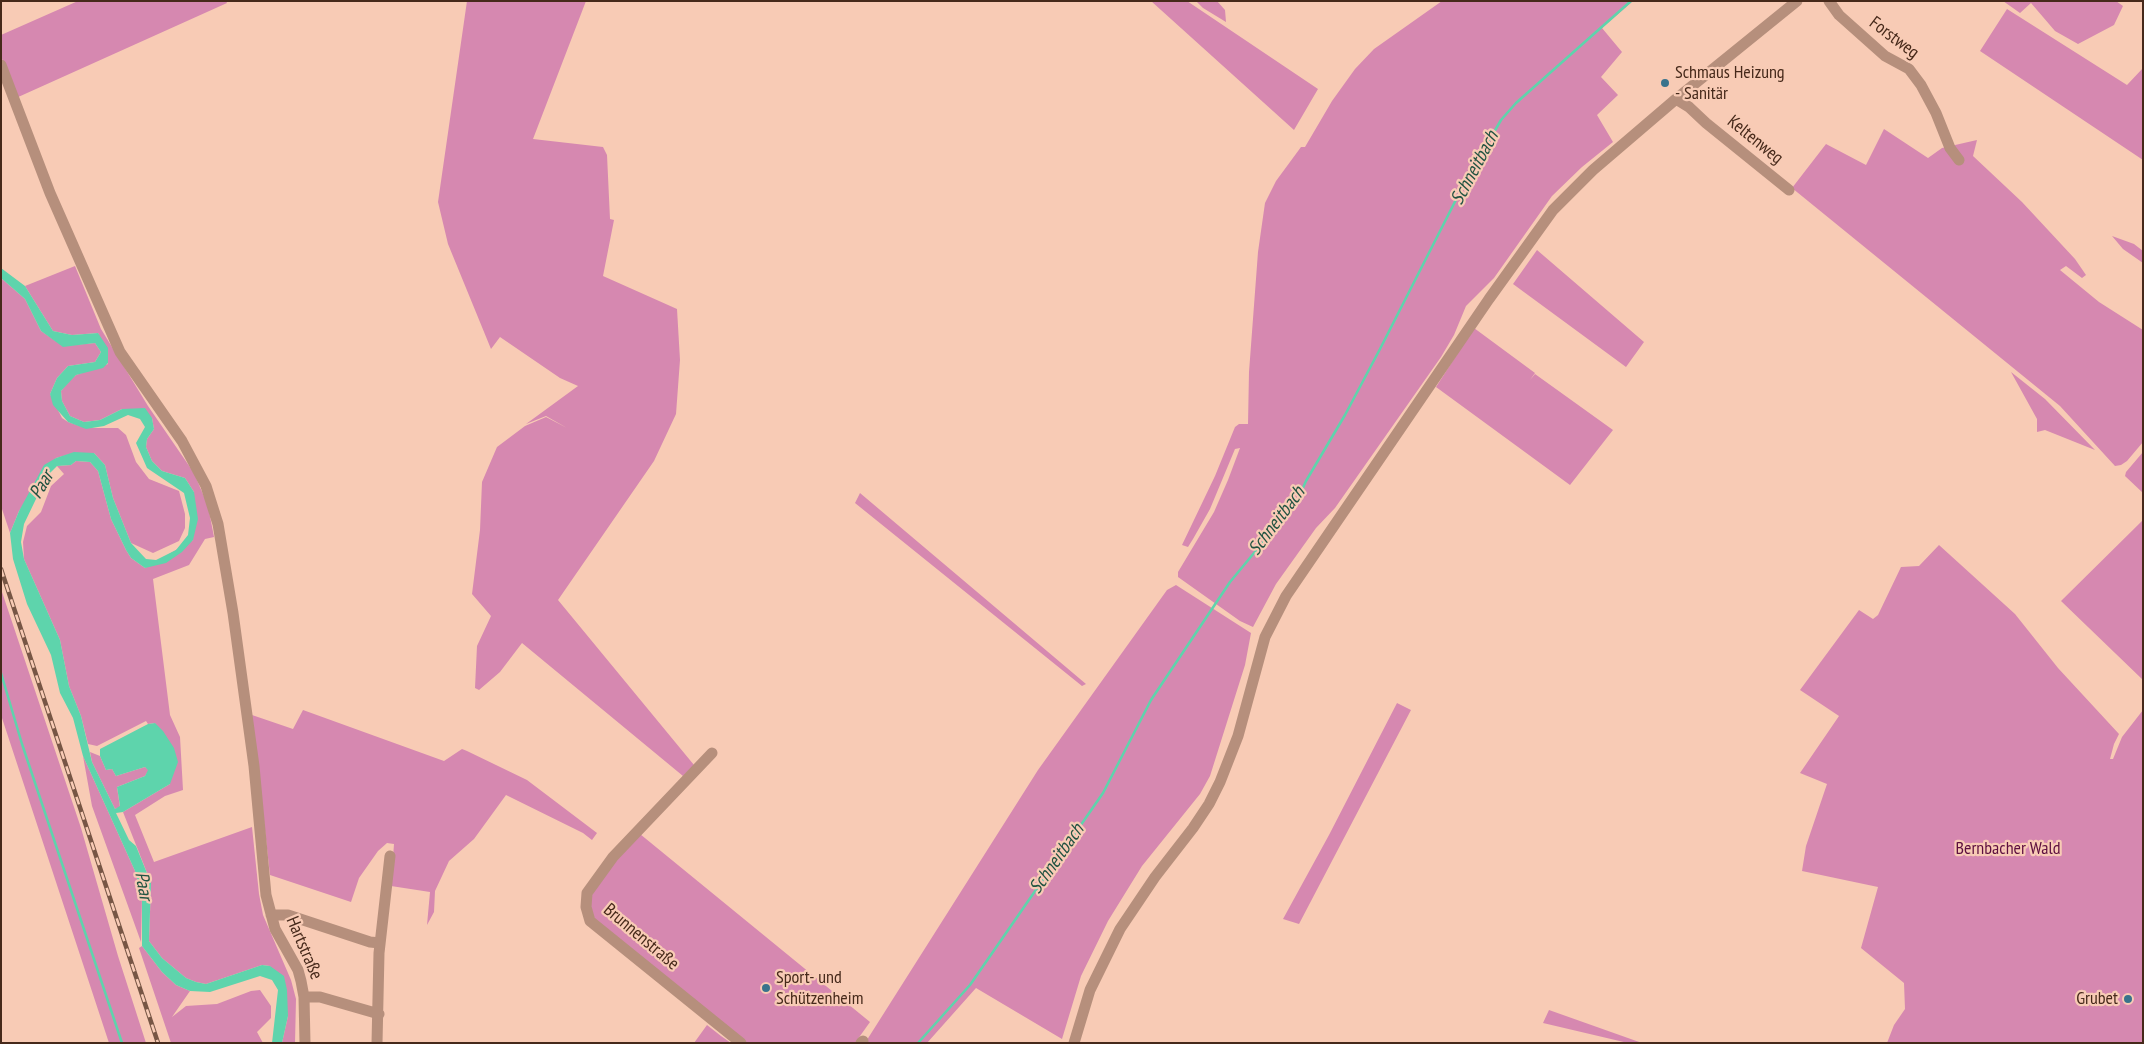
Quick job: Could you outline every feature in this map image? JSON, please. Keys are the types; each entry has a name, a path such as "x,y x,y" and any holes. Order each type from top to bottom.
{"street":[{"path":"1074,1043 1090,990 1120,929 1155,876 1210,804 1238,736 1265,637 1286,596 1536,233 1570,192 1620,147 1676,98 1797,1"},
{"name":"Forstweg","path":"1829,1 1855,30 1885,56 1908,69 1921,86 1936,112 1950,148 1959,160"},
{"name":"Hartstraße","path":"1,65 50,193 120,352 182,441 206,486 218,524 233,613 254,766 262,868 275,929 298,970 304,997 305,1043"},
{"name":"Keltenweg","path":"1676,98 1789,190"},
{"name":"Brunnenstraße","path":"712,752 612,857 587,893 586,907 590,921 741,1043"},
{"path":"377,1043 380,943 390,856"},
{"path":"271,915 288,915 370,942 380,943"},
{"path":"304,997 320,998 379,1014"}],"green space":[{"path":"78,1 226,1 227,3 16,98 1,56 1,35"},
{"path":"467,1 586,1 533,139 603,147 607,155 610,219 614,220 603,276 677,309 680,360 676,414 654,461 558,600 694,765 683,776 522,643 500,672 479,690 475,688 477,646 491,616 472,594 480,530 482,482 497,447 525,426 546,417 567,428 546,416 526,424 578,386 560,378 500,337 491,349 448,244 438,202"},
{"path":"1151,1 1187,1 1318,89 1294,130"},
{"path":"1196,1 1217,1 1225,10 1226,22 1203,8"},
{"path":"1442,1 1633,1 1602,28 1622,52 1601,77 1618,95 1597,115 1613,142 1582,167 1552,196 1494,278 1466,306 1454,335 1441,357 1335,508 1316,528 1276,584 1253,627 1240,621 1178,577 1178,572 1214,512 1228,480 1240,448 1235,449 1210,509 1193,539 1188,547 1182,545 1215,476 1235,427 1239,424 1248,424 1249,372 1258,252 1265,203 1276,181 1301,147 1305,147 1332,101 1355,69 1374,49"},
{"path":"2003,1 2116,1 2123,6 2114,25 2078,44 2055,31 2031,3 2020,13"},
{"path":"2007,9 2127,85 2143,68 2143,160 1980,51"},
{"path":"1884,129 1928,158 1942,148 1977,140 1973,156 2022,202 2075,259 2086,275 2082,278 2066,266 2060,270 2099,302 2143,330 2143,442 2127,461 2115,466 2060,406 1792,188 1826,144 1866,165"},
{"path":"2112,236 2134,244 2143,251 2143,263 2123,249"},
{"path":"1537,250 1644,342 1626,367 1513,284"},
{"path":"75,266 101,329 148,406 194,473 208,506 214,537 205,539 189,565 153,579 170,715 180,737 183,790 165,796 135,815 154,862 252,827 263,915 291,980 296,999 295,1043 282,1043 288,1016 270,966 262,965 206,984 196,982 186,978 162,958 149,941 151,883 123,812 170,784 155,723 148,724 146,721 97,746 88,744 81,716 69,686 60,640 24,559 23,542 27,526 41,512 51,486 64,474 57,466 71,465 76,461 90,462 98,471 111,519 126,550 131,558 145,568 193,540 194,492 185,478 162,471 152,461 146,447 147,439 154,429 152,418 122,409 100,420 84,422 70,416 62,401 61,391 76,375 108,364 98,333 72,335 53,331 25,286"},
{"path":"1,278 25,299 41,331 63,346 95,343 101,352 95,362 68,366 57,378 50,394 62,418 68,422 86,428 118,428 126,435 136,462 149,479 179,491 185,514 185,528 179,541 153,553 131,543 113,498 105,465 94,453 74,453 56,458 19,511 10,533 1,506"},
{"path":"1474,328 1535,373 1530,380 1535,374 1613,430 1570,485 1436,387"},
{"path":"2011,372 2045,399 2095,450 2045,430 2037,432 2037,419"},
{"path":"2143,452 2143,493 2125,476 2126,472"},
{"path":"860,493 1086,684 1082,686 855,503"},
{"path":"2143,520 2143,680 2061,601"},
{"name":"Bernbacher Wald","path":"1939,545 2015,614 2058,668 2119,734 2110,759 2113,759 2122,737 2143,710 2143,1043 1887,1043 1894,1025 1905,1009 1904,983 1861,948 1878,887 1802,871 1806,846 1827,784 1800,773 1839,716 1800,690 1859,610 1873,619 1878,615 1901,567 1919,566"},
{"path":"1176,585 1251,633 1245,665 1210,776 1200,794 1142,866 1108,921 1081,976 1062,1039 976,988 927,1043 865,1043 1038,770 1167,590"},
{"path":"1,589 81,828 118,956 146,1043 109,1043 1,715"},
{"path":"1397,703 1411,710 1299,924 1283,919 1329,835"},
{"path":"303,710 444,761 462,749 467,751 527,780 597,833 592,840 583,833 506,795 474,839 449,861 435,891 434,912 427,925 430,892 391,886 394,844 387,843 378,851 359,878 351,902 270,875 252,715 293,729"},
{"path":"90,752 100,756 106,770 112,769 116,776 145,767 149,770 145,776 117,787 120,807 115,809 92,762"},
{"path":"83,756 135,871 142,897 141,942 92,806"},
{"path":"640,834 870,1022 855,1043 747,1043 595,920 589,903 595,885"},
{"path":"142,946 162,972 176,985 190,991 172,1017 186,1006 217,1004 251,991 260,990 271,1006 271,1018 257,1032 263,1043 171,1043 139,948"},
{"path":"1549,1010 1642,1043 1628,1043 1543,1023"},
{"path":"707,1025 721,1036 731,1043 694,1043"}],"water":[{"name":"Paar","path":"1,268 25,286 53,331 72,335 98,333 108,348 108,363 103,368 76,375 61,391 62,401 70,416 84,422 100,420 122,409 145,408 152,418 154,429 147,439 146,447 152,461 162,471 185,478 194,492 198,519 193,540 182,552 166,563 145,568 131,558 126,550 111,519 98,471 90,462 76,461 71,465 57,466 47,476 24,524 21,542 24,559 60,640 69,686 81,716 92,762 115,809 120,806 117,787 145,776 148,770 145,767 116,776 112,769 106,770 100,756 100,749 148,724 155,723 163,731 174,748 178,762 170,784 123,812 116,813 129,840 136,846 151,883 149,941 162,958 186,978 196,982 206,984 262,965 270,966 284,976 287,990 288,1016 282,1043 272,1043 278,990 272,980 260,976 210,992 190,991 176,985 162,972 142,946 142,897 135,871 83,756 73,718 60,693 51,655 27,604 13,559 10,533 19,511 44,465 56,458 74,452 94,453 105,465 113,498 131,543 146,559 156,560 176,550 188,535 190,518 184,493 147,468 136,443 145,427 140,419 128,415 104,426 86,429 68,422 53,405 50,394 57,378 68,366 95,362 101,352 95,343 63,347 41,331 25,299 1,278"}],"waterway":[{"name":"Schneitbach","path":"918,1043 970,985 1103,793 1151,700 1230,582 1297,501 1306,481 1345,415 1380,349 1464,184 1501,120 1516,103 1631,1"},
{"path":"1,673 22,744 122,1043"}],"railway":[{"path":"1,569 158,1043"}],"place":[{"name":"Schmaus Heizung - Sanitär","path":"1665,83"},
{"name":"Sport- und Schützenheim","path":"766,988"},
{"name":"Grubet","path":"2128,999"}]}
